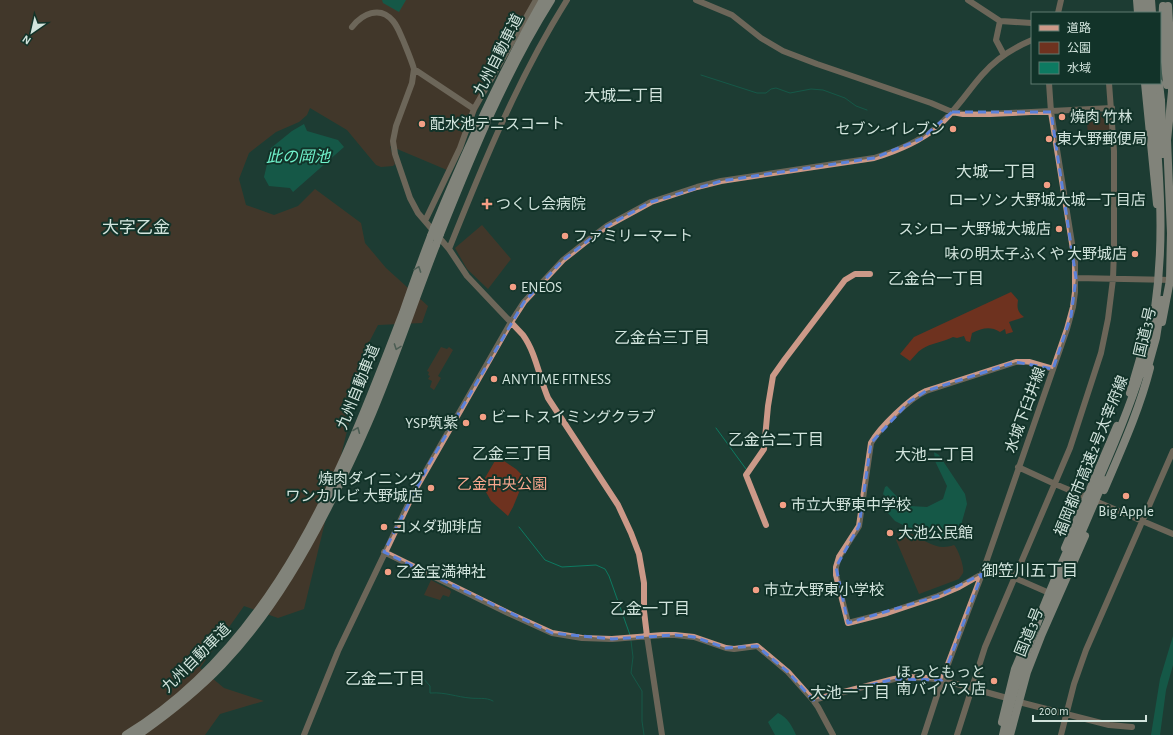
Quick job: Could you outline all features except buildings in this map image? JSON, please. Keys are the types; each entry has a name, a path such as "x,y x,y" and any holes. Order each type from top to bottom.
{"highway":[{"name":"九州自動車道","path":"138,735 177,706 222,664 255,625 296,566 332,500 368,423 436,245 437,231 489,104 518,45 543,0"},
{"name":"九州自動車道","path":"126,735 173,701 217,660 262,605 297,552 329,492 354,435 431,236 437,231 495,106 524,48 551,0"},
{"path":"1136,0 1138,12"},
{"path":"1145,0 1146,12"},
{"path":"1151,0 1152,12"},
{"path":"1156,0 1156,12"},
{"path":"1165,4 1162,27 1162,84 1167,140"},
{"name":"国道3号","path":"1009,735 1028,672 1041,636 1132,426 1142,399 1160,331 1171,280 1171,233 1167,140 1172,86 1172,31 1165,4"},
{"name":"国道3号","path":"1000,735 1007,698 1015,669 1086,497 1119,422 1134,380 1148,331 1155,280 1157,205 1145,84"},
{"name":"福岡都市高速2号太宰府線","path":"1003,735 1013,694 1033,635 1065,556 1122,424 1140,373 1150,337 1161,259 1160,193 1152,84"},
{"name":"福岡都市高速2号太宰府線","path":"1009,735 1019,690 1037,637 1127,426 1141,390 1156,338 1164,288 1166,257 1161,101 1162,84"}],"street":[{"path":"425,221 460,148 474,109 536,0"},
{"path":"449,249 495,137 514,97 567,0"},
{"path":"696,0 732,15 761,38 788,53 932,102 952,112 963,114 1051,112 1112,108"},
{"path":"968,0 1000,21 1031,23"},
{"path":"1058,12 1061,0"},
{"path":"352,27 359,18 378,12 385,14 397,27 411,58 414,69 412,83 394,133 393,147 412,203 418,213 449,249 467,276 523,334 532,349 540,379 548,398 618,505 631,533 642,568 644,583 644,611 662,735"},
{"path":"1000,21 996,40 1004,55"},
{"path":"1161,30 1172,31"},
{"path":"304,735 338,651 384,552 429,464 524,302 563,260 607,226 651,202 721,181 874,158 893,152 921,139 938,126 952,112 983,74 1004,55 1031,41"},
{"path":"414,69 474,109"},
{"name":"水城下臼井線","path":"924,735 942,680 982,574 1071,316 1075,292 1075,262 1051,112 1049,84"},
{"path":"957,735 985,647 1079,424 1101,353 1108,319 1113,279 1115,199 1110,84"},
{"path":"766,525 746,475 764,449 772,379 785,359 845,280 855,274 870,274"},
{"path":"1076,278 1171,280"},
{"path":"1047,592 1015,577 999,572 991,572 982,574 938,596 887,613 848,623 836,575 836,567 839,557 859,526 871,443 877,434 908,402 918,394 926,391 1016,362 1030,362 1053,369"},
{"path":"1061,735 1074,684 1086,650 1173,451"},
{"path":"1018,467 1173,534"},
{"path":"384,552 552,633 582,638 612,639 663,635 690,637 734,650 757,646 788,672 813,700 833,735"},
{"path":"813,700 894,679 910,677 942,680 1007,698"},
{"path":"1019,702 1109,725 1132,727"}],"highlighted area":[{"path":"952,112 1051,112 1076,278 1071,316 1053,369 1016,362 926,391 909,402 871,443 859,526 836,567 848,623 938,596 982,574 942,680 894,679 813,700 788,672 757,646 726,648 694,637 675,635 612,639 552,633 384,552 429,464 524,302 563,260 607,226 651,202 721,181 874,158 921,139"}],"green space":[{"path":"0,0 533,0 447,170 390,146 395,164 393,166 381,167 376,165 347,130 310,108 307,115 299,122 276,132 249,153 239,179 246,205 274,215 298,206 315,189 361,223 365,243 386,268 428,306 422,323 378,325 365,350 360,377 304,609 278,618 244,606 200,668 224,688 264,701 220,714 205,735 0,735"},
{"path":"1108,113 1110,115 1111,142 1089,143 1086,115"},
{"path":"482,225 511,259 488,289 467,269 455,248"},
{"path":"1011,292 1018,300 1018,309 1024,317 1009,322 1013,332 1006,334 1005,329 1000,332 990,328 983,329 972,333 970,342 966,341 964,336 957,338 953,337 926,347 910,361 900,354 914,337"},
{"path":"441,347 447,349 449,347 453,350 438,376 441,378 434,390 430,387 432,381 428,379 430,376 428,375 429,372 427,371"},
{"name":"乙金中央公園","path":"498,457 516,469 527,480 520,490 508,516 491,501 482,485"},
{"path":"901,532 912,534 933,545 948,547 954,545 959,554 963,567 963,573 959,579 919,594 896,540"},
{"path":"431,580 450,590 451,592 449,597 443,595 440,600 424,595"}],"water":[{"path":"382,0 406,0 399,12 383,3"},
{"name":"此の岡池","path":"304,124 307,131 338,140 344,147 293,192 290,188 269,186 264,177 271,148 292,131"},
{"path":"934,452 939,455 965,494 967,504 961,525 943,540 938,540 895,521 888,513 887,500 883,494 885,487 887,486 900,500 910,506 927,507 943,499 947,486 935,461"},
{"path":"1173,636 1173,665 1166,690 1160,735 1151,735 1160,679"},
{"path":"778,713 787,720 796,735 775,735 768,722"}],"waterway":[{"path":"701,75 757,93 766,93 771,89 776,88 790,93 811,89 823,90 845,98 856,106 867,110"},
{"path":"716,428 746,469"},
{"path":"519,527 545,560 562,567 596,565 605,569 609,576 630,635"},
{"path":"631,641 633,657 631,673 642,691 642,721 644,735"},
{"path":"399,671 422,677 430,686 430,693 441,693 493,701"}],"place":[{"name":"焼肉 竹林","path":"1062,117"},
{"name":"配水池テニスコート","path":"422,124"},
{"name":"セブン-イレブン","path":"953,129"},
{"name":"東大野郵便局","path":"1049,139"},
{"name":"ローソン 大野城大城一丁目店","path":"1047,185"},
{"name":"つくし会病院","path":"487,204"},
{"name":"スシロー 大野城大城店","path":"1059,229"},
{"name":"ファミリーマート","path":"565,236"},
{"name":"味の明太子ふくや 大野城店","path":"1135,254"},
{"name":"ENEOS","path":"513,287"},
{"name":"ANYTIME FITNESS","path":"494,379"},
{"name":"ビートスイミングクラブ","path":"483,417"},
{"name":"YSP筑紫","path":"466,423"},
{"name":"焼肉ダイニング ワンカルビ 大野城店","path":"431,488"},
{"name":"Big Apple","path":"1126,496"},
{"name":"市立大野東中学校","path":"783,505"},
{"name":"コメダ珈琲店","path":"384,527"},
{"name":"大池公民館","path":"890,533"},
{"name":"乙金宝満神社","path":"388,572"},
{"name":"市立大野東小学校","path":"756,590"},
{"name":"ほっともっと 南バイパス店","path":"994,681"}],"district":[{"name":"大城二丁目","path":"624,95"},
{"name":"大城一丁目","path":"996,171"},
{"name":"大字乙金","path":"136,227"},
{"name":"乙金台一丁目","path":"936,278"},
{"name":"乙金台三丁目","path":"662,337"},
{"name":"乙金台二丁目","path":"776,439"},
{"name":"乙金三丁目","path":"512,453"},
{"name":"大池二丁目","path":"935,454"},
{"name":"御笠川五丁目","path":"1030,570"},
{"name":"乙金一丁目","path":"650,608"},
{"name":"乙金二丁目","path":"385,678"},
{"name":"大池一丁目","path":"850,692"}]}
